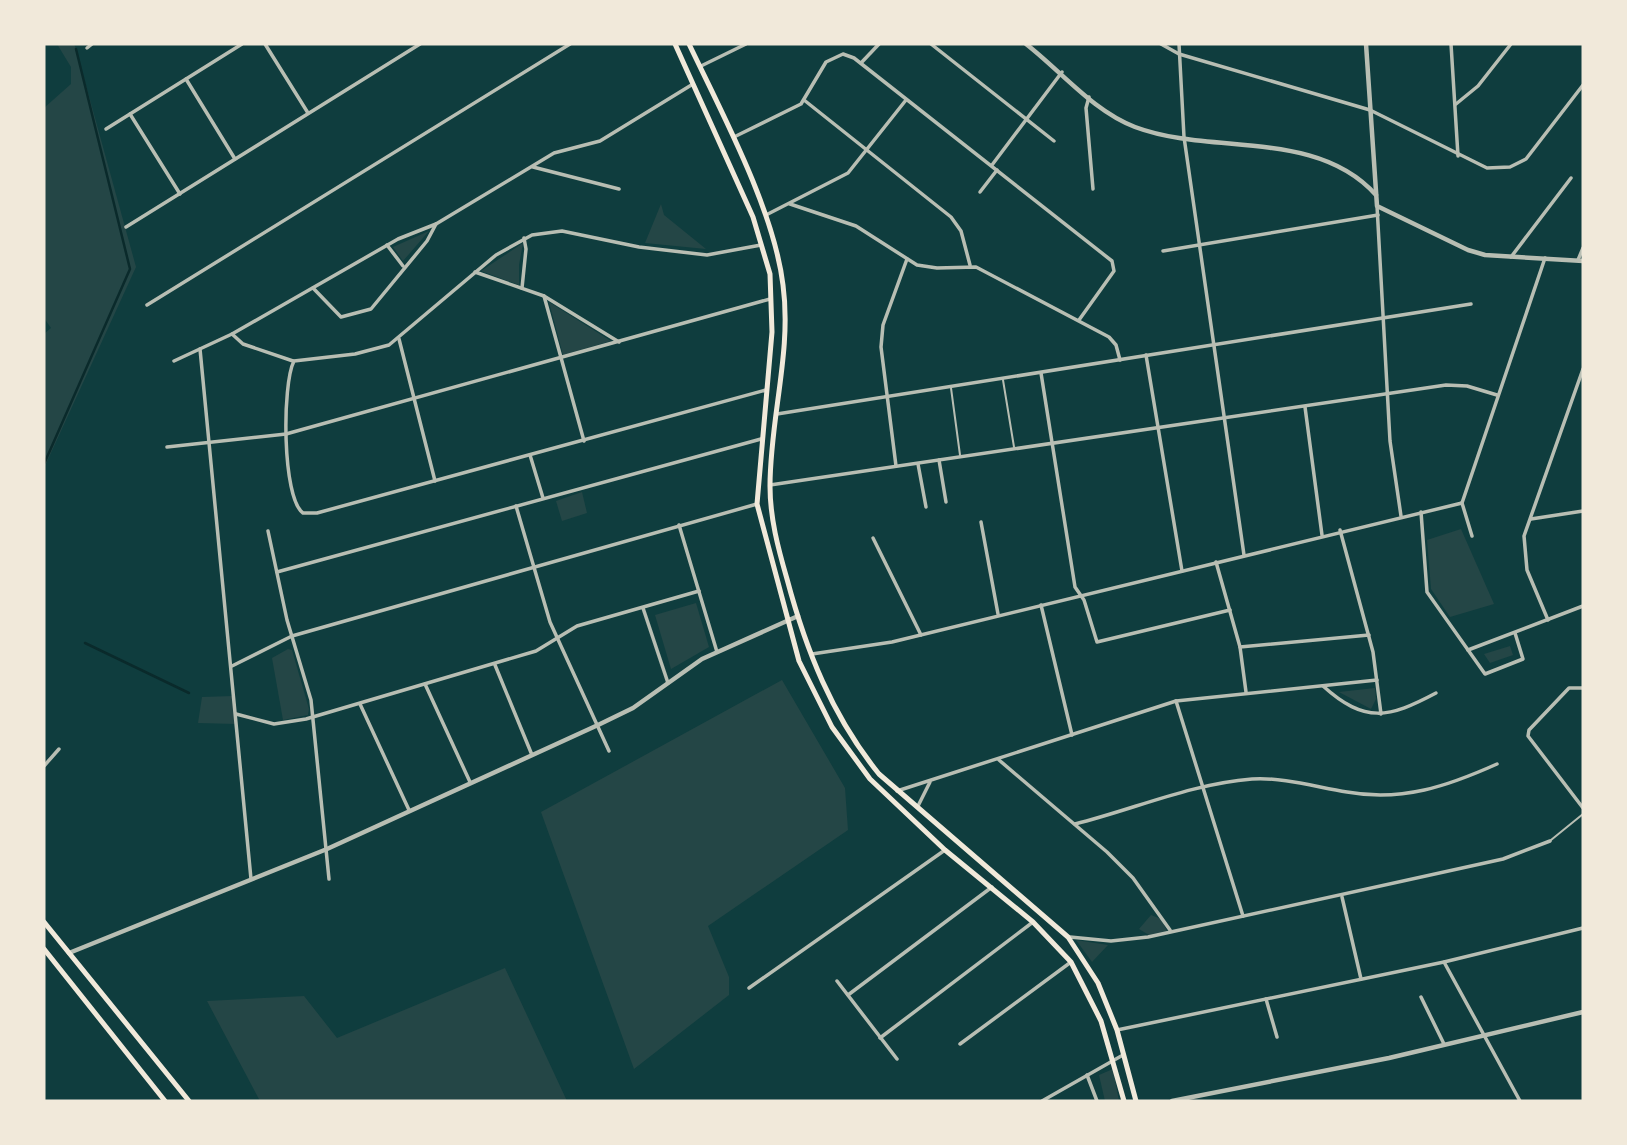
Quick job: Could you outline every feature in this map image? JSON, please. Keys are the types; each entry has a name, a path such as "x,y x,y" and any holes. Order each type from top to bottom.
{"main road":[{"path":"675,44 763,244 772,298 757,504 786,622 814,695 852,756 890,800 945,850 1033,922 1071,962 1094,1003 1124,1101"},
{"path":"689,44 765,215 779,259 785,295 783,368 770,485 775,534 810,654 825,691 864,755 897,791 1068,937 1098,983 1116,1030 1136,1101"},
{"path":"733,171 744,166"},
{"path":"44,922 189,1101"},
{"path":"44,949 165,1101"}],"street":[{"path":"87,48 92,44"},
{"path":"106,129 242,44"},
{"path":"265,44 308,114"},
{"path":"126,227 420,44"},
{"path":"147,305 570,44"},
{"path":"700,66 746,44"},
{"path":"861,63 879,44"},
{"path":"931,44 1054,141"},
{"path":"1026,44 1113,117 1150,132 1271,148 1339,166 1358,177 1376,195"},
{"path":"1161,44 1179,54 1370,110 1458,156 1487,168 1500,169 1526,159 1583,85"},
{"path":"1179,44 1184,137 1216,342 1244,555"},
{"path":"1366,44 1391,441 1401,516"},
{"path":"1451,44 1458,156"},
{"path":"1456,104 1478,86 1511,44"},
{"path":"732,138 797,106 804,100 827,61 846,55 861,63 1114,264 1114,271 1079,320"},
{"path":"992,166 1062,72"},
{"path":"186,79 235,159"},
{"path":"174,361 232,334 387,245 436,224 561,151 600,141 693,84"},
{"path":"1089,97 1086,108 1093,189"},
{"path":"804,100 956,222 971,265"},
{"path":"765,215 844,176 906,100"},
{"path":"130,114 180,194"},
{"path":"531,167 619,189"},
{"path":"980,192 997,170"},
{"path":"1511,257 1571,178"},
{"path":"790,204 856,226 907,259 930,268 971,265 1109,337 1116,345 1120,360"},
{"path":"1377,206 1468,250 1511,257 1580,261 1583,248"},
{"path":"1163,251 1378,215"},
{"path":"313,288 341,317 366,312 374,306 431,235 436,224"},
{"path":"232,334 243,344 294,361 355,354 399,339 475,272 524,238 562,231 639,247 707,255 763,244"},
{"path":"522,289 524,238"},
{"path":"387,245 404,266"},
{"path":"1472,536 1462,503 1545,258"},
{"path":"896,466 880,357 883,325 907,259"},
{"path":"475,272 544,296 618,342"},
{"path":"544,296 584,441"},
{"path":"167,447 286,434 772,298"},
{"path":"777,414 1041,373 1216,342 1471,304"},
{"path":"399,339 435,481"},
{"path":"200,349 251,879"},
{"path":"1146,355 1182,571"},
{"path":"294,361 287,376 286,434 293,500 303,513 317,513 766,390"},
{"path":"1548,620 1524,556 1524,536 1583,369"},
{"path":"1041,373 1075,587 1095,639 1100,643 1230,610"},
{"path":"770,485 1158,430 1453,384 1497,395"},
{"path":"1305,407 1322,535"},
{"path":"277,572 761,439"},
{"path":"530,455 543,498"},
{"path":"939,460 946,502"},
{"path":"918,463 926,507"},
{"path":"810,654 921,635 1340,530 1462,503"},
{"path":"232,666 292,636 757,504"},
{"path":"516,506 558,638 609,751"},
{"path":"1531,519 1583,511"},
{"path":"1421,512 1427,592 1466,650 1488,674 1523,659 1515,633"},
{"path":"981,522 998,614"},
{"path":"679,525 716,652"},
{"path":"1340,530 1368,635 1381,714"},
{"path":"268,531 314,716 329,879"},
{"path":"873,538 921,635"},
{"path":"1216,562 1240,647 1246,693"},
{"path":"236,714 274,724 314,716 495,665 536,651 577,626 699,591"},
{"path":"1041,605 1072,736"},
{"path":"1466,650 1583,606"},
{"path":"643,608 668,683"},
{"path":"69,953 327,849 598,725 633,708 716,652 798,616"},
{"path":"1240,647 1368,635"},
{"path":"495,665 532,755"},
{"path":"897,791 1176,701 1377,680"},
{"path":"425,684 470,782"},
{"path":"1323,686 1350,708 1381,714 1409,707 1436,693"},
{"path":"1583,688 1569,688 1556,700 1530,730 1529,740 1583,808"},
{"path":"1176,701 1243,917"},
{"path":"359,703 409,810"},
{"path":"44,766 59,749"},
{"path":"999,760 1075,824 1133,878 1171,931"},
{"path":"1075,824 1200,785 1275,779 1364,795 1403,796 1460,781 1497,764"},
{"path":"917,807 931,780"},
{"path":"1068,937 1127,941 1342,897 1503,859 1550,841"},
{"path":"749,988 945,850"},
{"path":"848,995 992,887"},
{"path":"1342,897 1361,979"},
{"path":"880,1038 1033,922"},
{"path":"1116,1030 1444,962 1583,928"},
{"path":"960,1044 1071,962"},
{"path":"1444,962 1520,1101"},
{"path":"837,981 897,1059"},
{"path":"1421,996 1444,1044"},
{"path":"1266,999 1277,1037"},
{"path":"1171,1101 1485,1036 1583,1012"},
{"path":"1042,1101 1123,1055"},
{"path":"1087,1074 1097,1101"}],"lane":[{"path":"1003,379 1014,449"},
{"path":"951,387 960,457"},
{"path":"1550,841 1583,814"}],"shaded area":[{"path":"57,44 74,44 76,49 136,267 44,468 44,334 51,328 44,318 44,108 71,84 71,67"},
{"path":"661,204 664,215 706,249 645,243"},
{"path":"429,231 403,261 393,247"},
{"path":"523,243 519,285 481,271"},
{"path":"549,302 611,341 563,355"},
{"path":"582,492 587,513 562,521 556,501"},
{"path":"1461,529 1494,604 1450,617 1431,589 1427,540"},
{"path":"696,603 709,647 671,669 655,615"},
{"path":"1510,646 1513,655 1490,663 1484,654"},
{"path":"288,649 292,650 309,709 308,715 283,720 272,658"},
{"path":"782,680 845,788 848,830 708,926 729,977 729,995 634,1069 541,812"},
{"path":"1375,688 1376,699 1371,709 1339,692"},
{"path":"233,696 236,724 198,723 202,697"},
{"path":"1151,915 1161,919 1167,931 1149,935 1139,929"},
{"path":"1076,940 1108,945 1092,962"},
{"path":"505,968 567,1101 260,1101 207,1001 304,996 337,1038"},
{"path":"1113,1069 1119,1101 1105,1101 1099,1075"}],"waterway":[{"path":"44,464 130,269 76,49"},
{"path":"85,643 189,693"}]}
